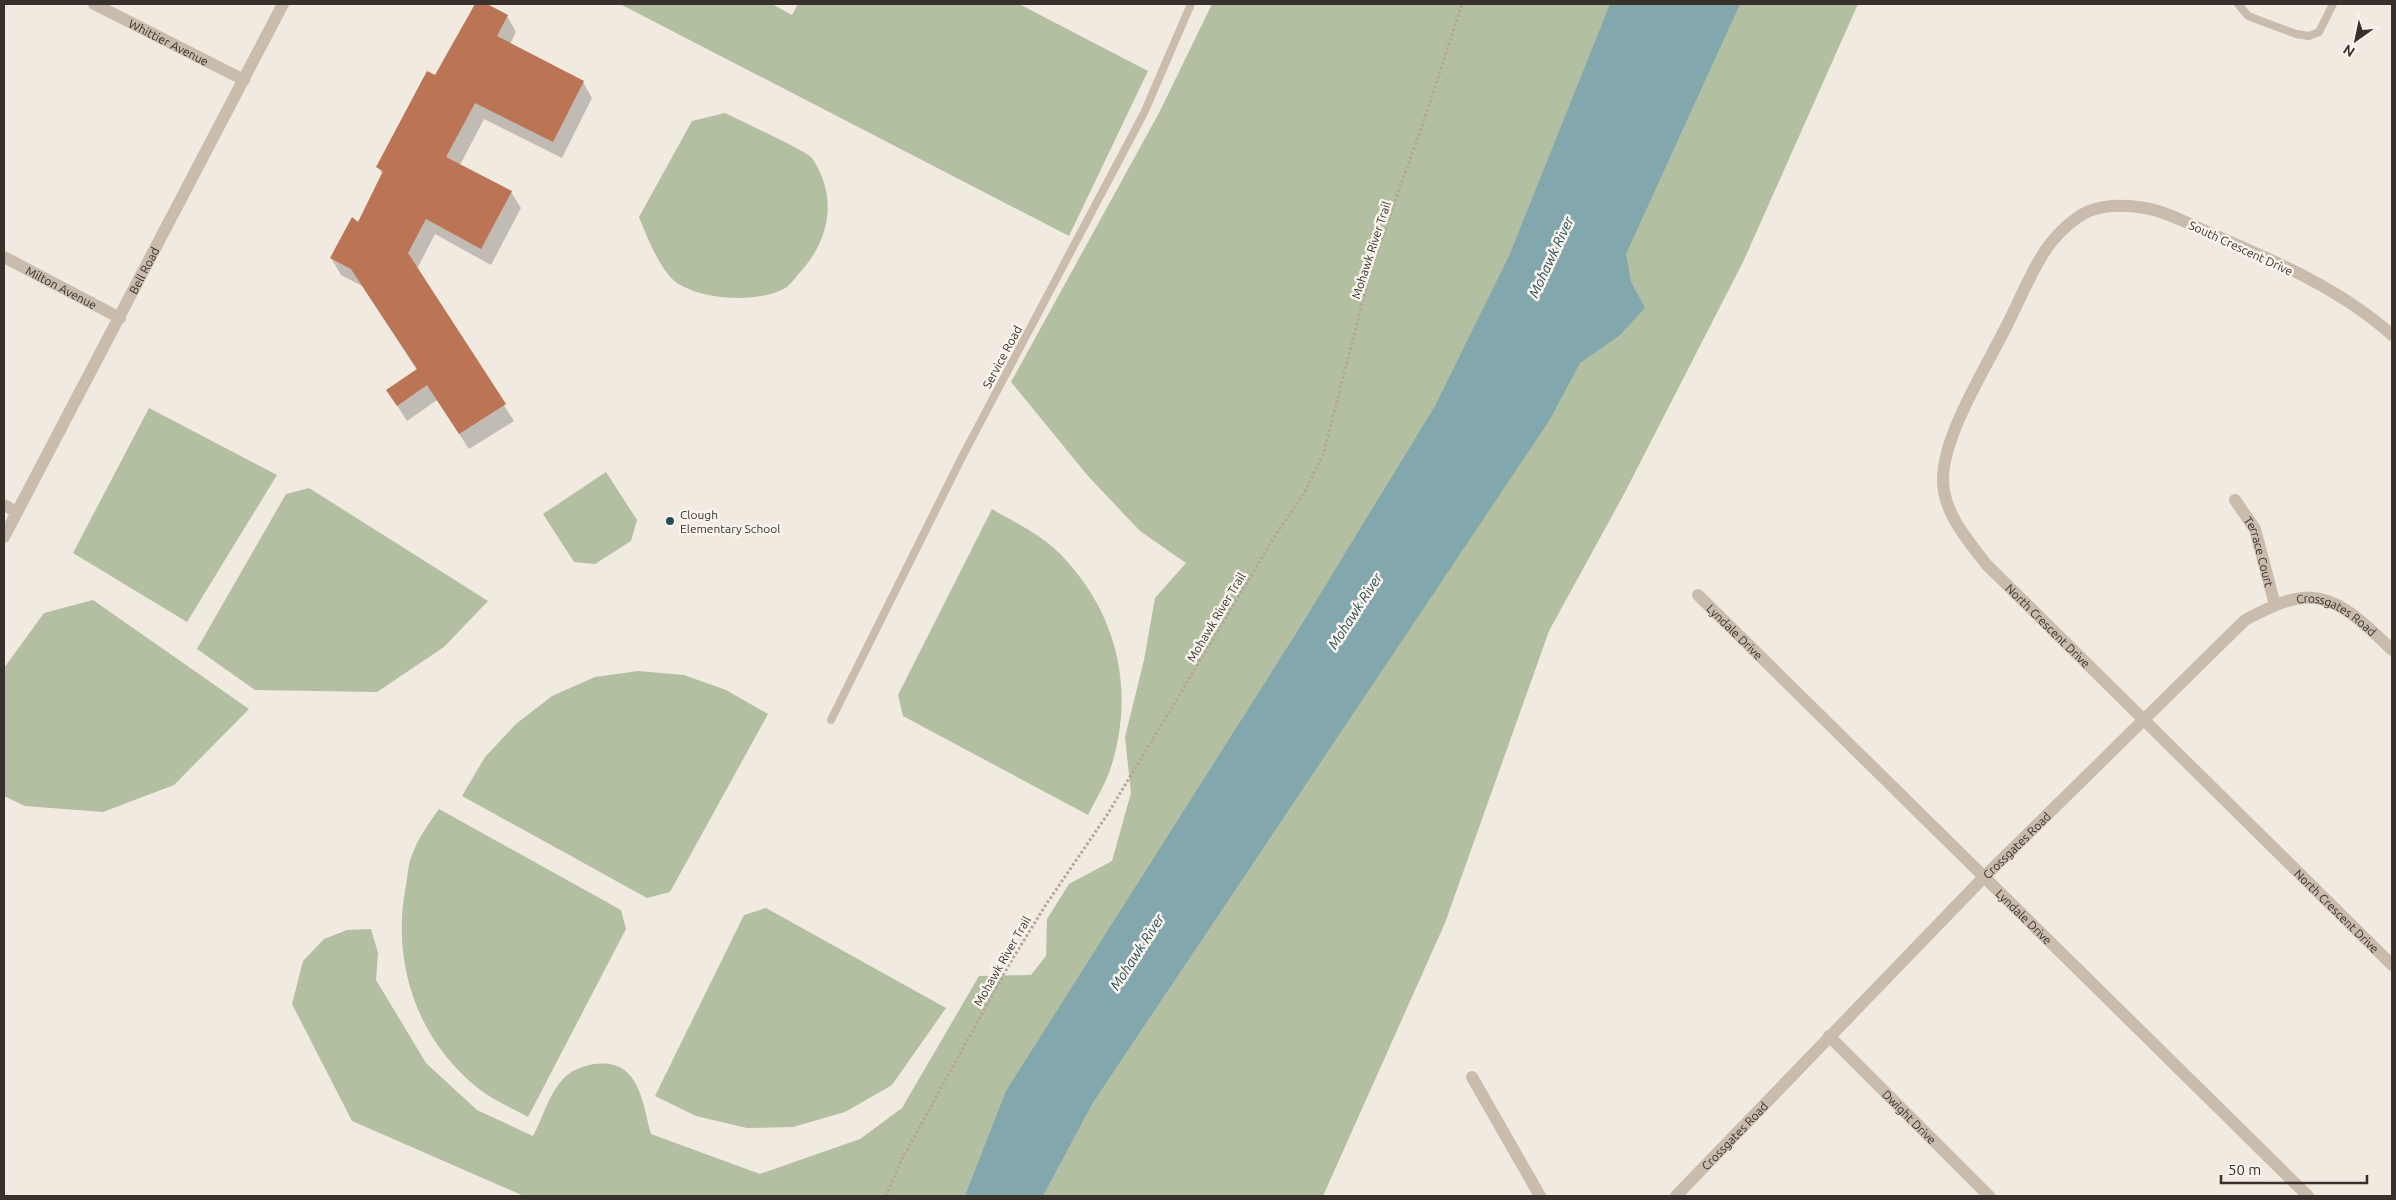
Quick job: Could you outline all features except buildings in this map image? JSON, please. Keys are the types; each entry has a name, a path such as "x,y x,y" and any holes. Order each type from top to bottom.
{"street":[{"name":"Whittier Avenue","path":"94,4 244,80"},
{"name":"Bell Road","path":"4,537 283,4"},
{"name":"South Crescent Drive","path":"2077,218 2090,211 2114,205 2146,208 2171,216 2262,256 2333,292 2379,323 2392,335"},
{"name":"North Crescent Drive","path":"2077,218 2068,225 2043,254 1959,422 1945,462 1943,480 1946,498 1957,526 1986,564 2392,965"},
{"name":"Milton Avenue","path":"4,257 120,318"},
{"name":"Terrace Court","path":"2235,500 2255,529 2275,605"},
{"path":"4,505 17,512"},
{"name":"Lyndale Drive","path":"1698,595 2308,1196"},
{"name":"Crossgates Road","path":"1676,1196 1985,876 2245,620 2275,605 2303,597 2331,602 2360,618 2392,650"},
{"name":"Dwight Drive","path":"1829,1036 1989,1196"},
{"path":"1472,1077 1540,1196"}],"lane":[{"name":"Service Road","path":"831,720 962,457 1144,113 1191,4"},
{"path":"2238,4 2248,16 2296,34 2310,36 2319,32 2333,4"}],"path":[{"name":"Mohawk River Trail","path":"886,1196 901,1161 1010,963 1045,906 1107,816 1275,536 1303,495 1323,455 1372,269 1462,4"}],"green space":[{"path":"620,4 772,4 792,15 798,4 1019,4 1148,71 1069,236"},
{"path":"1212,4 1858,4 1743,262 1624,494 1549,631 1445,923 1323,1196 524,1196 352,1121 292,1004 303,961 324,939 347,930 371,929 378,953 376,980 426,1063 477,1110 533,1136 553,1092 566,1076 586,1066 609,1064 621,1068 636,1084 645,1108 651,1134 760,1174 860,1139 902,1108 979,976 1031,975 1046,956 1047,919 1069,884 1112,861 1131,793 1125,737 1144,660 1155,598 1186,563 1140,531 1088,476 1011,382 1159,113"},
{"path":"725,113 808,155 812,158 820,172 825,186 827,215 819,244 812,257 787,287 762,296 731,298 716,296 688,289 677,283 665,271 639,217 692,121"},
{"path":"149,408 277,475 187,622 73,553"},
{"path":"606,472 637,520 631,541 595,564 574,562 543,514"},
{"path":"309,488 488,601 444,647 377,692 255,690 197,649 286,494"},
{"path":"992,509 1039,537 1064,558 1083,581 1098,604 1109,630 1117,656 1121,683 1118,739 1104,785 1088,815 903,716 898,695"},
{"path":"93,600 249,709 174,785 103,812 25,806 4,796 4,668 44,613"},
{"path":"638,671 684,675 726,690 768,714 670,892 647,898 462,796 485,757 516,724 552,696 595,677"},
{"path":"439,809 621,910 626,929 528,1117 484,1093 457,1069 439,1047 424,1023 413,997 406,970 402,942 402,914 406,885 414,849"},
{"path":"766,908 946,1008 892,1085 845,1112 793,1127 747,1128 696,1116 655,1096 744,915"}],"water":[{"name":"Mohawk River","path":"1610,4 1740,4 1626,254 1631,282 1645,308 1619,336 1580,363 1549,421 1092,1104 1043,1196 965,1196 1006,1091 1297,632 1435,406 1509,256"}],"place":[{"name":"Clough Elementary School","path":"670,521"}]}
